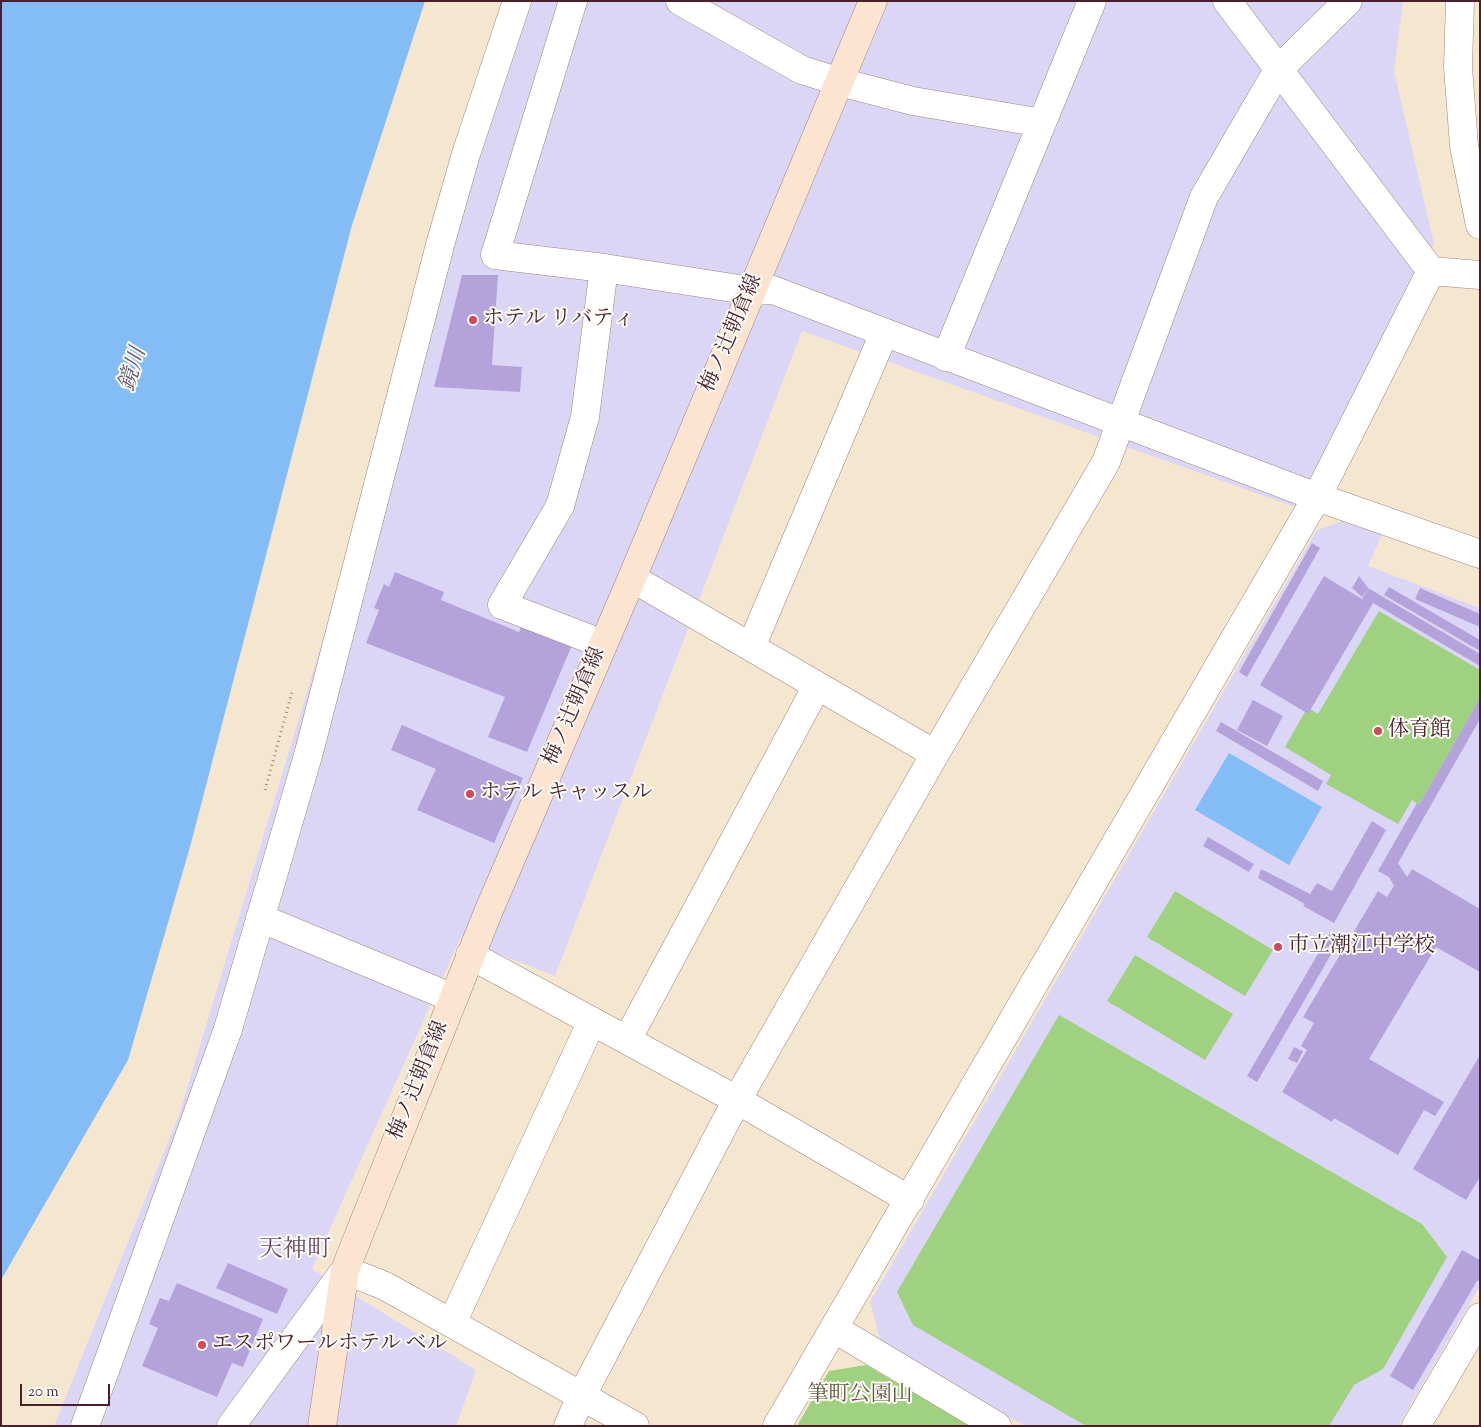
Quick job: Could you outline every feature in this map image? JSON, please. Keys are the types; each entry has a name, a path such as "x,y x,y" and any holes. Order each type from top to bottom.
{"main road":[{"name":"梅ノ辻朝倉線","path":"322,1426 346,1270 470,955 632,578 873,1"}],"street":[{"path":"85,1426 228,1029 309,752 466,154 517,1"},
{"path":"573,1 495,255 604,268 752,291 773,290 1120,424 1317,497 1480,554"},
{"path":"680,1 802,70 913,101 1042,123"},
{"path":"946,357 1092,1"},
{"path":"1227,1 1430,271 1480,275"},
{"path":"568,1426 581,1397 737,1100 935,754 1106,462 1204,197 1278,70 1348,1"},
{"path":"1460,1 1458,67 1464,146 1480,225"},
{"path":"603,644 502,605 560,506 584,417 604,268"},
{"path":"777,1426 1317,497 1430,271"},
{"path":"752,648 884,333"},
{"path":"632,578 935,754"},
{"path":"627,1040 817,686"},
{"path":"260,918 453,998"},
{"path":"470,955 737,1100 910,1200"},
{"path":"452,1323 592,1021"},
{"path":"231,1426 346,1270 386,1286 635,1426"},
{"path":"1416,1426 1480,1317"},
{"path":"835,1329 997,1426"}],"path":[{"path":"264,795 292,690"}],"shaded area":[{"path":"516,1 1403,1 1394,71 1434,244 1295,507 802,331 555,976 460,939 312,1269 476,1370 456,1426 54,1426 179,1115"},
{"name":"市立潮江中学校","path":"1351,518 1383,532 1368,566 1480,608 1480,1286 1398,1426 1025,1426 880,1340 870,1302 1317,530"}],"green space":[{"name":"体育館","path":"1379,611 1480,670 1480,698 1419,805 1412,800 1398,824 1326,784 1331,775 1285,747 1305,712 1308,714 1310,709 1318,714"},
{"path":"1175,891 1273,950 1245,996 1147,937"},
{"path":"1135,955 1233,1014 1205,1060 1107,1001"},
{"path":"1059,1015 1422,1224 1447,1257 1383,1369 1354,1385 1329,1426 1086,1426 913,1325 897,1292"},
{"name":"筆町公園山","path":"866,1365 970,1426 797,1426 829,1371"}],"water":[{"name":"鏡川","path":"1,1 425,1 352,225 190,847 128,1060 1,1280"},
{"path":"1229,753 1322,807 1289,865 1195,810"}],"building":[{"name":"ホテル リバティ","path":"462,275 498,275 492,365 522,367 520,392 434,387"},
{"path":"1312,543 1320,548 1247,677 1239,672"},
{"path":"395,572 444,592 441,600 519,632 522,624 572,645 527,752 488,737 505,697 366,643 379,610 374,608 384,584 389,587"},
{"path":"1324,576 1362,599 1368,588 1480,654 1480,666 1373,603 1308,714 1260,685"},
{"path":"1359,576 1368,588 1362,597 1352,588"},
{"path":"1389,587 1480,640 1480,651 1384,595"},
{"path":"1420,588 1480,614 1480,627 1415,599"},
{"path":"1480,698 1480,719 1398,863 1407,877 1412,869 1480,909 1480,972 1436,947 1369,1059 1444,1102 1435,1116 1424,1110 1398,1155 1334,1118 1332,1122 1282,1092 1307,1050 1301,1046 1314,1023 1303,1017 1378,891 1387,897 1394,886 1389,877 1378,871 1417,803 1419,805"},
{"path":"1253,700 1283,716 1267,746 1237,730"},
{"path":"1221,722 1323,781 1318,791 1216,731"},
{"name":"ホテル キャッスル","path":"402,725 523,778 494,843 417,810 436,769 391,750"},
{"path":"1372,821 1386,830 1334,923 1303,906 1305,904 1258,878 1261,869 1310,894 1317,883 1332,891"},
{"path":"1208,837 1254,864 1249,872 1203,846"},
{"path":"1330,933 1340,939 1257,1082 1247,1076"},
{"path":"1294,1047 1303,1051 1297,1063 1288,1059"},
{"path":"1480,1055 1480,1177 1466,1200 1413,1169"},
{"path":"1462,1250 1480,1260 1480,1280 1477,1281 1413,1390 1390,1376"},
{"path":"228,1263 288,1289 277,1314 216,1288"},
{"name":"エスポワールホテル ベル","path":"177,1283 263,1319 243,1367 232,1363 217,1397 142,1366 158,1328 149,1324 160,1298 169,1301"}],"place":[{"name":"ホテル リバティ","path":"473,320"},
{"name":"体育館","path":"1378,731"},
{"name":"ホテル キャッスル","path":"470,794"},
{"name":"市立潮江中学校","path":"1278,947"},
{"name":"エスポワールホテル ベル","path":"202,1345"}],"district":[{"name":"天神町","path":"295,1252"}]}
